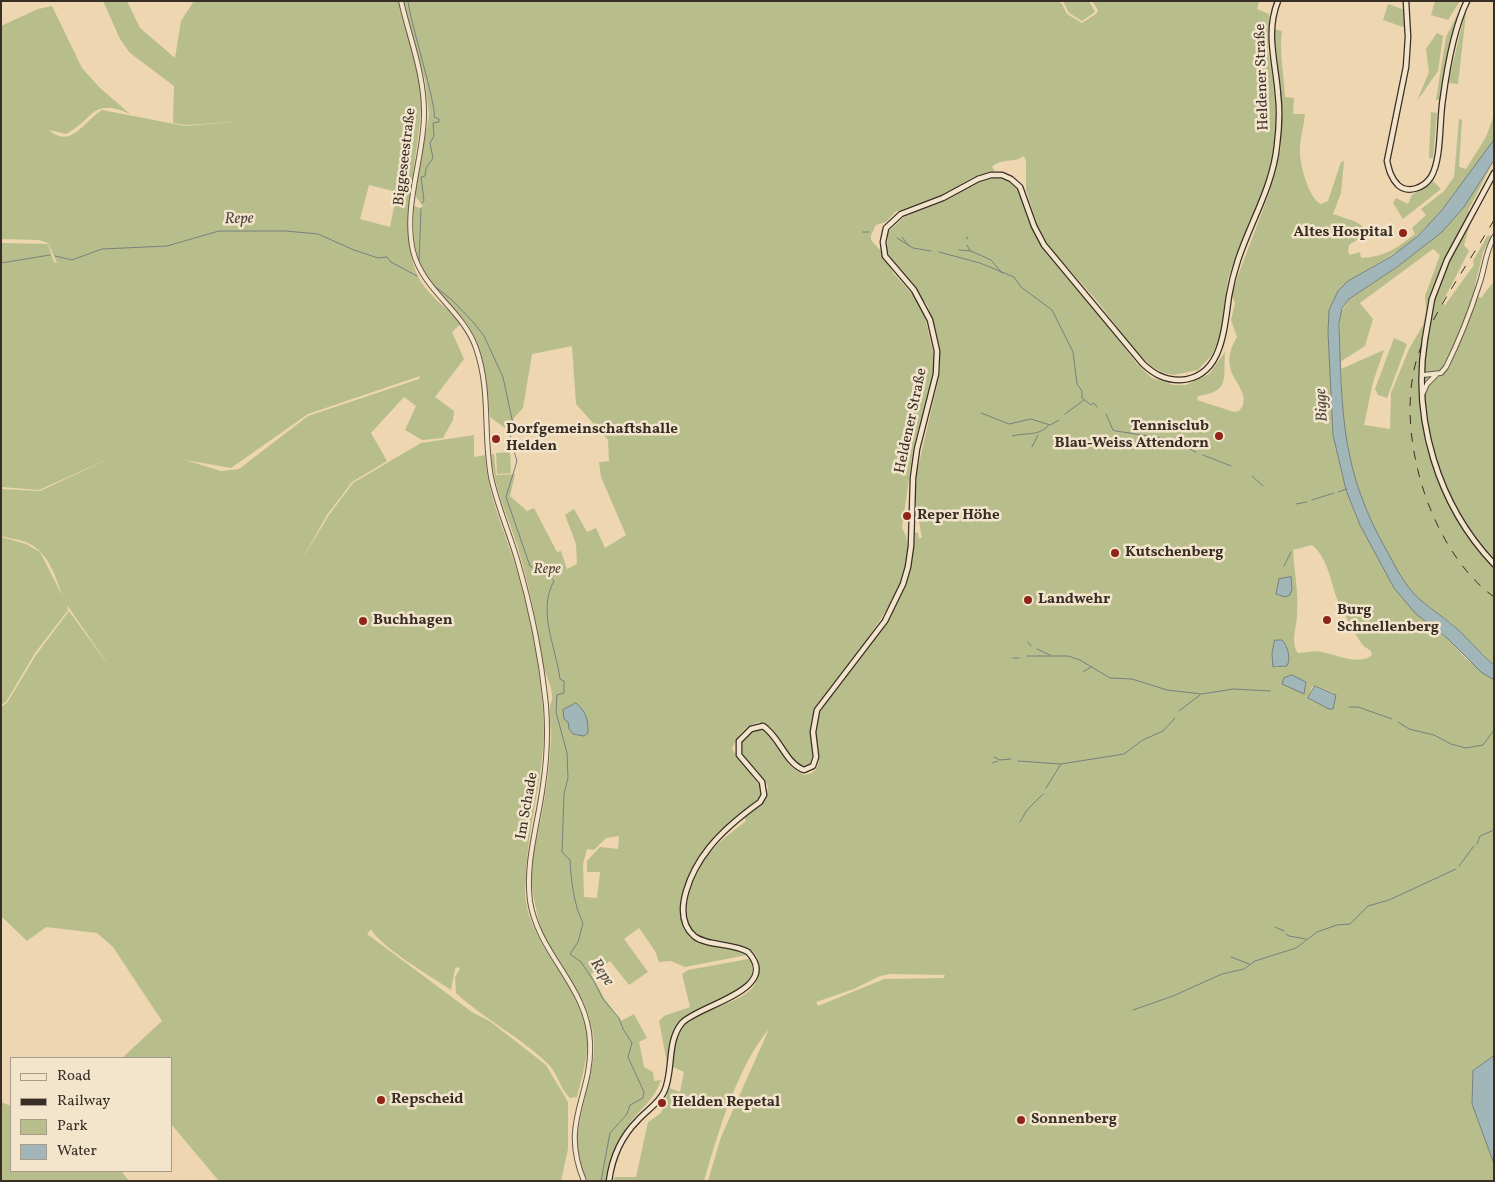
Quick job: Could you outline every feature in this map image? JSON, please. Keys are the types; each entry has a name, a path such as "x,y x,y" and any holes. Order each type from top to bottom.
{"main road":[{"name":"Heldener Straße","path":"609,1181 612,1163 622,1143 638,1120 652,1107 666,1087 674,1038 682,1023 692,1014 742,990 755,975 756,963 748,952 696,938 688,928 684,913 687,890 709,848 760,802 764,795 762,782 738,755 739,741 751,729 763,726 771,733 796,765 804,770 813,766 816,757 812,732 817,710 885,621 896,600 908,567 913,478 917,449 936,374 937,351 933,330 923,306 914,290 885,256 883,242 886,228 902,214 943,198 978,179 991,175 1011,179 1020,188 1034,226 1044,244 1143,364 1151,372 1164,378 1184,379 1203,372 1211,364 1220,348 1235,270 1266,190 1276,155 1278,95 1271,33 1278,1"},
{"path":"1406,1 1408,30 1406,67 1387,161 1396,183 1408,189 1420,187 1426,183 1434,169 1443,98 1459,22 1466,1"},
{"path":"1494,172 1447,260 1432,299 1423,365 1423,393 1428,435 1442,483 1464,525 1494,564"}],"street":[{"name":"Biggeseestraße","path":"401,1 420,70 424,100 424,128 412,203 410,233 415,258 428,284 461,319 475,344 484,378 487,424"},
{"path":"1423,393 1427,384 1444,370 1448,364 1469,313 1486,252 1494,238"},
{"path":"1423,375 1436,375"},
{"name":"Im Schade","path":"487,424 490,474 531,612 546,705 546,767 529,867 532,909 545,945 582,1004 589,1028 589,1060 574,1133 576,1155 584,1181"}],"green space":[{"path":"103,1 127,1 140,28 175,58 181,21 194,1 398,1 416,62 421,98 410,195 410,245 414,267 424,286 460,321 461,324 452,332 464,359 435,397 454,411 453,420 443,438 422,440 405,430 416,406 404,397 371,433 387,461 352,482 327,515 301,561 329,515 353,483 421,443 474,435 474,457 485,455 492,496 514,561 529,616 536,653 544,731 543,752 530,833 525,898 536,932 571,986 584,1015 587,1046 577,1097 570,1098 552,1069 538,1055 456,993 455,977 460,969 457,967 455,969 451,990 395,953 371,929 367,934 472,1012 491,1022 546,1065 568,1102 568,1149 561,1181 219,1181 172,1125 172,1057 123,1057 162,1021 113,947 97,933 46,927 27,941 1,916 1,707 7,703 36,655 69,611 112,670 67,605 68,610 35,653 6,702 1,705 1,537 26,544 40,552 25,542 1,536 1,489 40,491 117,455 39,490 1,487 1,243 48,244 54,262 57,263 48,243 39,240 1,239 1,26 38,9 52,6 82,68 99,87 130,114 117,109 100,109 66,134 49,130 57,135 64,137 71,135 102,110 185,126 233,122 186,125 173,123 174,86 130,53 120,39","holes":["369,185 397,192 390,227 360,219","420,376 419,379 308,416 239,469 221,471 185,460 231,468 308,414","40,552 50,566 63,597"]},
{"path":"403,1 1058,1 1062,4 1067,14 1082,23 1096,14 1098,10 1092,1 1259,1 1257,9 1269,14 1268,50 1276,118 1273,159 1265,185 1228,278 1220,336 1212,355 1198,370 1174,375 1163,373 1151,366 1134,350 1098,302 1050,248 1037,224 1026,190 1026,162 1024,156 1016,160 1000,162 992,167 995,171 973,177 943,195 895,212 886,222 876,225 871,235 871,240 880,250 894,274 914,296 924,313 934,356 933,375 913,450 902,528 908,548 904,571 894,596 879,622 814,710 812,724 813,747 809,765 797,764 771,728 759,722 749,726 742,732 732,749 762,789 761,796 713,839 704,850 686,884 681,906 681,920 690,938 698,942 734,948 747,955 685,967 671,961 659,962 655,951 639,928 624,939 648,972 629,985 610,961 591,974 604,998 621,1021 634,1014 647,1038 639,1042 644,1067 653,1072 654,1081 661,1080 652,1098 633,1119 622,1135 613,1153 606,1181 588,1181 580,1163 578,1145 579,1126 592,1070 594,1052 590,1019 580,995 545,937 539,921 532,887 534,850 549,770 552,692 543,664 525,574 498,490 491,455 494,454 496,475 515,474 510,496 527,511 534,508 557,552 561,551 567,569 577,564 576,544 565,515 574,509 587,532 596,528 605,548 626,535 601,477 599,462 609,461 608,440 576,404 572,346 532,354 523,408 514,418 509,431 490,417 483,362 472,332 433,286 419,262 414,234 414,206 420,208 423,206 416,197 415,190 429,115 425,80","holes":["619,836 618,849 600,847 587,861 587,872 600,872 597,898 584,897 583,864 587,849 594,850 606,838"]},
{"path":"1063,1 1089,1 1095,12 1082,21 1069,13"},
{"path":"1435,1 1460,1 1448,20 1431,15"},
{"path":"1388,4 1405,10 1406,28 1383,20"},
{"path":"1461,7 1440,100 1436,100 1446,37"},
{"path":"1465,13 1458,84 1448,83"},
{"path":"1274,29 1282,31 1281,55 1285,97 1294,98 1293,114 1305,114 1300,156 1309,188 1313,196 1321,204 1328,201 1341,162 1344,161 1341,193 1333,214 1354,221 1371,231 1349,245 1348,252 1350,255 1360,252 1361,258 1384,254 1415,234 1412,228 1426,215 1421,209 1444,191 1454,177 1459,119 1462,120 1459,167 1466,169 1486,137 1494,115 1494,140 1465,181 1431,223 1405,247 1348,281 1338,291 1329,310 1328,332 1333,435 1346,490 1360,525 1394,588 1434,630 1448,639 1466,659 1494,680 1494,1056 1473,1071 1472,1104 1494,1164 1494,1181 708,1181 721,1137 769,1029 747,1062 738,1081 722,1122 704,1181 613,1181 615,1177 636,1177 648,1122 661,1113 669,1088 680,1092 684,1072 673,1067 674,1046 678,1034 686,1023 696,1016 746,994 754,985 759,973 759,961 754,953 736,944 714,940 696,933 690,925 687,915 690,890 701,866 721,841 746,821 744,817 766,799 768,786 744,757 740,749 741,742 746,735 758,728 764,730 772,738 788,763 794,768 804,775 815,770 819,761 815,734 820,710 881,631 901,597 910,572 914,532 918,533 919,538 922,538 915,499 917,472 940,372 940,348 928,306 893,262 887,251 888,232 904,217 945,201 983,180 992,178 1002,179 1011,183 1018,190 1030,224 1045,250 1085,296 1137,364 1152,378 1174,385 1186,385 1209,374 1225,352 1224,376 1221,387 1209,394 1198,396 1197,400 1234,412 1239,411 1243,405 1243,394 1229,363 1230,352 1237,337 1231,320 1235,303 1232,296 1270,191 1281,147 1282,108","holes":["1312,545 1318,551 1326,565 1339,604 1358,637 1364,646 1371,651 1372,655 1361,660 1355,660 1319,651 1298,653 1294,644 1297,599 1293,550","1277,639 1287,646 1289,659 1287,666 1275,668 1274,644","1317,686 1334,693 1332,709 1308,698 1312,687","891,974 945,975 944,978 884,979 818,1006 816,1002 854,989 880,976"]},
{"path":"1437,33 1443,36 1438,71 1417,101 1429,72 1426,49"},
{"path":"1431,112 1437,113 1433,158 1429,158"},
{"path":"1494,160 1468,211 1473,214 1464,245 1469,251 1442,303 1445,305 1474,265 1473,261 1488,235 1491,237 1483,252 1473,294 1481,298 1494,281 1494,665 1450,622 1417,598 1400,576 1372,527 1363,506 1349,459 1343,423 1341,369 1384,350 1373,382 1364,425 1390,429 1391,393 1409,349 1423,325 1426,312 1425,296 1440,255 1433,249 1360,303 1373,319 1365,346 1340,362 1340,314 1349,299 1397,267 1442,232 1464,207"},
{"path":"1433,181 1441,189 1403,219 1393,203 1396,198 1408,204 1412,195"},
{"path":"1394,338 1407,344 1387,398 1378,395 1375,389"},
{"path":"510,452 511,473 497,474 496,453"},
{"path":"748,959 752,961 753,972 748,982 727,996 689,1014 677,1026 667,1063 659,1021 664,1016 690,1007 682,974 688,970"},
{"path":"1,1102 10,1106 10,1172 122,1172 129,1181 1,1181"}],"water":[{"path":"1494,140 1494,160 1464,207 1442,232 1397,267 1349,299 1342,308 1339,323 1341,386 1347,442 1361,495 1373,523 1407,585 1419,599 1456,628 1494,665 1494,680 1481,672 1448,639 1415,613 1394,588 1360,525 1346,490 1333,435 1328,332 1329,310 1338,291 1348,281 1392,256 1418,236 1442,210"},
{"path":"1291,577 1292,589 1290,595 1285,597 1276,594 1279,579"},
{"path":"1275,640 1282,640 1286,646 1289,656 1287,666 1273,667 1272,654"},
{"path":"1292,675 1306,682 1304,694 1282,684 1284,678"},
{"path":"1315,686 1336,695 1333,709 1329,709 1308,698"},
{"path":"576,703 585,713 587,720 588,733 584,736 573,734 569,729 568,722 564,719 563,710"},
{"path":"1494,1056 1494,1164 1472,1104 1473,1071"}],"waterway":[{"path":"408,1 432,98 434,117 439,119 439,122 433,123 434,136 430,143 433,158 426,168 425,176 421,177 424,201 422,203"},
{"path":"419,261 421,209"},
{"name":"Repe","path":"55,256 72,260 102,249 167,246 219,231 286,231 318,234 354,250 378,258 387,257 391,262 417,276"},
{"path":"863,232 869,232"},
{"path":"902,237 909,246"},
{"path":"897,238 913,248 931,251"},
{"path":"967,245 970,251"},
{"path":"959,250 971,251 991,260 1002,273"},
{"path":"939,252 980,263 1014,277 1021,287 1052,310 1073,352 1077,384 1082,391 1082,398 1091,405 1094,403 1097,407"},
{"name":"Repe","path":"1,263 50,255"},
{"name":"Repe","path":"432,284 452,300 484,336 503,377 513,424 510,439 517,461 506,497 530,566 540,574 549,576 554,581 549,593 547,617 560,679 564,681 564,693 557,695 556,712 567,753 568,778 564,794 562,852 570,860 575,901 583,923 578,942 570,954 581,962 603,999 619,1018 623,1029 632,1043 628,1057 644,1092 643,1098 630,1105 627,1114 610,1133 601,1181"},
{"path":"1065,414 1084,400"},
{"path":"981,413 1009,424 1031,419 1050,425 1059,420"},
{"path":"1106,414 1113,430 1169,439 1196,452"},
{"path":"1012,436 1040,432 1048,426"},
{"path":"1032,447 1038,435"},
{"path":"1203,455 1231,466"},
{"path":"1252,476 1263,486"},
{"path":"1338,492 1347,489"},
{"path":"1312,500 1334,493"},
{"path":"1296,504 1307,502"},
{"path":"1284,566 1291,552"},
{"path":"1028,642 1031,646"},
{"path":"1037,649 1050,655"},
{"path":"1027,656 1068,656 1080,660 1110,678 1132,679 1167,690 1202,694 1233,689 1270,691"},
{"path":"1013,658 1019,658"},
{"path":"1083,672 1091,667"},
{"path":"1179,711 1200,695"},
{"path":"1349,707 1358,707 1392,719"},
{"path":"1046,788 1061,764 1124,754 1143,740 1163,731 1175,718"},
{"path":"1398,722 1409,729 1434,735 1451,744 1466,748 1483,745 1494,730"},
{"path":"994,757 1000,760 1011,759"},
{"path":"992,763 998,761"},
{"path":"1018,761 1060,764"},
{"path":"1020,822 1027,810 1043,794"},
{"path":"1477,844 1480,836 1494,830"},
{"path":"1459,866 1474,846"},
{"path":"1133,1010 1173,996 1222,974 1244,969 1255,961 1296,948 1317,932 1337,925 1350,924 1368,906 1389,900 1456,869"},
{"path":"1275,927 1284,931"},
{"path":"1286,934 1306,939"},
{"path":"1231,957 1249,964"}],"railway":[{"path":"1494,220 1443,302 1419,352 1412,382 1410,416 1414,451 1422,485 1435,519 1451,550 1471,576 1494,597"}],"place":[{"name":"Altes Hospital","path":"1403,233"},
{"name":"Tennisclub Blau-Weiss Attendorn","path":"1219,436"},
{"name":"Dorfgemeinschaftshalle Helden","path":"496,439"},
{"name":"Reper Höhe","path":"907,516"},
{"name":"Kutschenberg","path":"1115,553"},
{"name":"Landwehr","path":"1028,600"},
{"name":"Burg Schnellenberg","path":"1327,620"},
{"name":"Buchhagen","path":"363,621"},
{"name":"Repscheid","path":"381,1100"},
{"name":"Helden Repetal","path":"662,1103"},
{"name":"Sonnenberg","path":"1021,1120"}],"water label":[{"name":"Bigge","path":"1323,405"}]}
